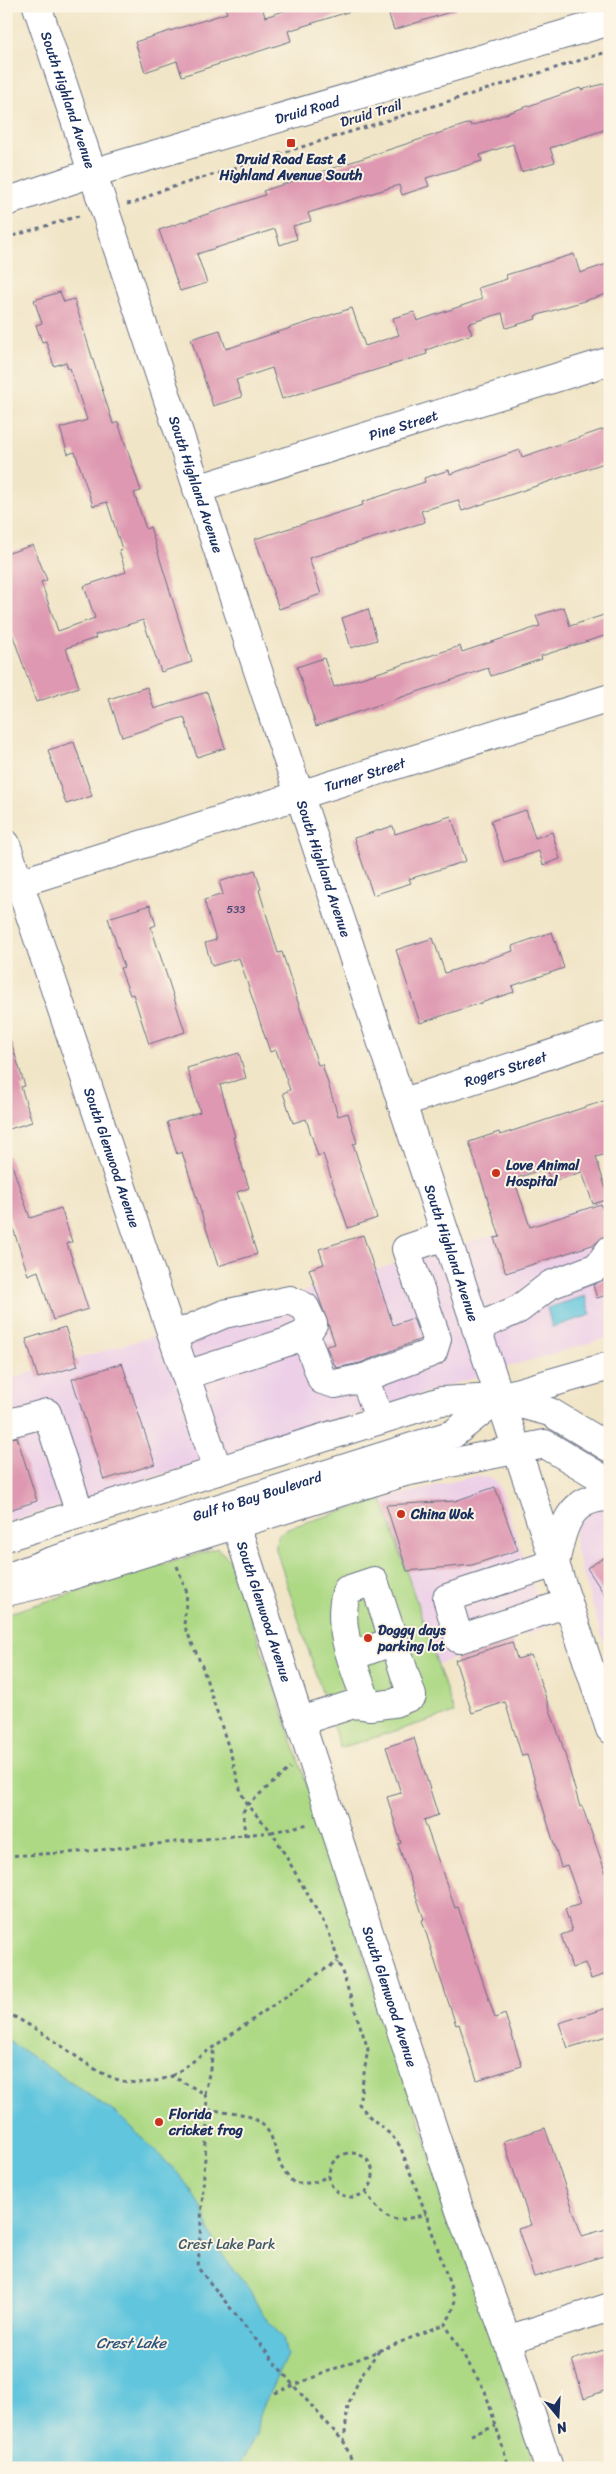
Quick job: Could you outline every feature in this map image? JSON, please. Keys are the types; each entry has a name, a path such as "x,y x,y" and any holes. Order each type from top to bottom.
{"street":[{"name":"South Highland Avenue","path":"37,6 498,1398 610,1729"},
{"name":"Druid Road","path":"6,202 92,173 610,22"},
{"name":"Pine Street","path":"197,489 610,361"},
{"name":"Turner Street","path":"13,885 610,698"},
{"name":"South Glenwood Avenue","path":"6,844 13,885 173,1336 218,1471"},
{"name":"Rogers Street","path":"401,1103 610,1036"},
{"path":"305,1333 322,1380 335,1384 364,1378 433,1352 438,1340 406,1249 445,1236"},
{"path":"476,1328 519,1309 550,1285 598,1267 610,1250"},
{"path":"173,1336 224,1314 290,1300 305,1307 314,1324 305,1333 287,1342 186,1375"},
{"path":"6,1537 441,1401 498,1398 610,1366"},
{"path":"364,1378 380,1420"},
{"path":"498,1398 550,1412 610,1448"},
{"name":"Gulf to Bay Boulevard","path":"6,1578 49,1562 453,1434 498,1398"},
{"path":"6,1424 47,1412 80,1514"},
{"path":"6,1592 57,1580 405,1472 545,1444 610,1483"},
{"path":"568,1603 459,1639 446,1598 555,1563 565,1522 579,1506 595,1497 610,1497"},
{"name":"South Glenwood Avenue","path":"236,1525 459,2208 507,2340 549,2468"},
{"path":"301,1721 354,1704 368,1706 394,1703 412,1696 374,1581 347,1590 343,1602 344,1635 368,1706"},
{"path":"352,1656 394,1641"},
{"path":"507,2340 610,2307"}],"path":[{"name":"Druid Trail","path":"140,201 157,192 610,51"},
{"path":"6,238 64,219"},
{"path":"603,1408 610,1414"},
{"path":"174,1559 187,1594 184,1625 202,1666 247,1805 272,1832 328,1930 368,2049 359,2104 400,2146 426,2214 455,2300 452,2313 445,2324 293,2384 275,2393"},
{"path":"245,1836 243,1812 247,1805 290,1768 298,1764"},
{"path":"6,1856 79,1852 245,1836 272,1832 332,1818"},
{"path":"6,2012 51,2039 106,2076 123,2082 143,2084 172,2076 269,2007 338,1962"},
{"path":"215,2047 205,2094 208,2110 198,2268 298,2390 344,2442 355,2468"},
{"path":"172,2076 205,2094"},
{"path":"208,2110 246,2114 261,2123 272,2137 282,2172 294,2183 312,2183 329,2176"},
{"path":"349,2153 361,2155 370,2164 373,2170 371,2184 365,2192 357,2196 344,2196 334,2188 329,2176 330,2169 337,2158 349,2153"},
{"path":"365,2192 384,2217 399,2221 426,2214"},
{"path":"445,2324 485,2391 509,2468"},
{"path":"344,2442 348,2405 362,2375 380,2350"},
{"path":"470,2435 496,2426"}],"shaded area":[{"path":"610,1200 610,1337 501,1369 459,1245"},
{"path":"438,1251 480,1376 225,1455 182,1328"},
{"path":"160,1334 204,1461 6,1523 6,1380"},
{"path":"476,1476 489,1478 499,1485 547,1627 438,1664 382,1499"},
{"path":"598,1509 610,1509 610,1663 576,1551 575,1529 585,1516"}],"green space":[{"path":"382,1499 454,1713 340,1748 276,1550 276,1542 280,1534 288,1528"},
{"name":"Crest Lake Park","path":"217,1548 228,1558 235,1571 536,2468 6,2468 6,1614"}],"water":[{"path":"585,1296 591,1315 552,1327 547,1308"},
{"name":"Crest Lake","path":"6,2039 117,2114 181,2176 201,2207 213,2240 230,2266 245,2282 263,2315 283,2338 287,2355 259,2415 256,2435 237,2468 6,2468"}],"building":[{"path":"224,6 262,6 265,17 299,6 354,6 354,10 288,31 291,41 182,76 177,61 145,72 135,42 227,13"},
{"path":"386,6 456,6 456,10 394,30"},
{"path":"610,82 610,128 550,148 555,162 521,172 513,144 480,155 482,161 426,178 429,186 402,195 399,185 308,213 311,221 293,226 297,239 280,245 275,229 197,254 207,283 180,291 159,230 265,195 263,191 470,123 471,126 580,88 581,90"},
{"path":"574,254 580,273 610,263 610,293 535,316 536,319 506,328 502,313 468,324 472,334 426,350 427,354 282,399 272,368 236,380 242,397 213,406 191,339 220,330 226,349 352,308 365,346 399,335 393,318 414,312 417,321 482,299 478,288 507,279 506,275"},
{"path":"60,292 64,302 74,299 113,424 118,422 141,491 134,493 146,529 150,527 192,662 161,672 143,620 95,635 96,638 66,648 79,687 36,702 6,616 6,554 33,545 47,580 41,582 58,631 95,618 84,586 126,572 119,550 122,549 107,502 93,506 75,452 68,454 60,428 87,420 70,368 68,369 66,362 54,366 46,341 42,342 36,325 42,323 34,300"},
{"path":"610,427 610,461 462,511 458,500 421,511 425,522 309,558 321,594 279,609 255,539 363,505 362,502 425,482 424,478 449,470 450,474 520,450 522,457"},
{"path":"564,607 570,626 610,613 610,634 541,656 542,659 491,676 488,668 316,726 297,667 324,658 334,687 460,646 462,652 540,626 536,616"},
{"path":"368,609 377,640 351,648 342,618"},
{"path":"147,687 154,709 207,692 225,748 197,757 184,717 122,737 109,699"},
{"path":"74,742 92,796 66,804 48,750"},
{"path":"526,810 535,838 552,832 560,859 543,865 539,851 504,862 491,821"},
{"path":"451,816 466,861 409,879 411,883 373,895 354,838 393,826 395,834"},
{"path":"255,870 278,953 282,952 318,1065 322,1064 338,1116 348,1113 357,1143 353,1144 377,1218 348,1228 323,1154 318,1156 306,1119 293,1123 283,1093 290,1090 276,1050 270,1052 239,958 212,966 205,943 216,940 204,900 223,894 219,882"},
{"path":"150,905 156,925 151,927 185,1032 149,1044 133,994 130,995 120,968 124,967 108,918"},
{"path":"552,932 564,968 512,986 514,992 420,1023 396,950 433,938 445,973 513,951 512,946"},
{"path":"10,1039 25,1086 21,1087 32,1122 6,1130 6,1040"},
{"path":"239,1053 246,1078 220,1085 235,1137 233,1137 249,1188 237,1192 257,1254 218,1266 182,1152 177,1154 167,1122 200,1112 187,1068"},
{"path":"610,1099 610,1153 596,1157 609,1199 593,1204 582,1172 551,1182 546,1168 514,1179 530,1227 601,1204 610,1235 604,1236 595,1244 506,1273 494,1238 500,1237 469,1142 499,1132 500,1135"},
{"path":"6,1156 9,1156 30,1218 61,1208 72,1242 67,1243 88,1309 53,1320 38,1271 28,1275 6,1206"},
{"path":"363,1235 393,1325 413,1318 421,1339 360,1363 336,1368 326,1346 335,1344 309,1269 324,1264 319,1249"},
{"path":"610,1276 610,1294 597,1298 593,1285"},
{"path":"65,1327 78,1366 38,1378 26,1339"},
{"path":"122,1363 155,1464 104,1480 72,1379"},
{"path":"17,1437 37,1501 6,1511 6,1439"},
{"path":"495,1487 518,1550 472,1565 407,1571 386,1505 455,1501"},
{"path":"610,1554 610,1603 587,1568"},
{"path":"512,1642 517,1659 531,1655 562,1744 580,1807 582,1806 610,1885 610,1973 591,1979 585,1963 572,1968 561,1935 572,1931 565,1909 581,1904 567,1865 561,1867 527,1755 522,1756 505,1702 472,1713 455,1660"},
{"path":"414,1738 438,1815 424,1820 455,1908 458,1907 495,2018 505,2014 522,2066 477,2080 459,2024 456,2025 439,1974 422,1920 424,1919 398,1844 401,1843 387,1797 401,1793 386,1747"},
{"path":"610,2007 610,2035 568,2048 559,2023"},
{"path":"545,2128 582,2236 610,2228 610,2254 534,2277 518,2229 531,2225 504,2141"},
{"path":"610,2348 610,2389 584,2398 572,2360"}],"place":[{"name":"Druid Road East & Highland Avenue South","path":"291,143"},
{"name":"Love Animal Hospital","path":"496,1173"},
{"name":"China Wok","path":"401,1514"},
{"name":"Doggy days parking lot","path":"368,1638"},
{"name":"Florida cricket frog","path":"159,2122"}]}
